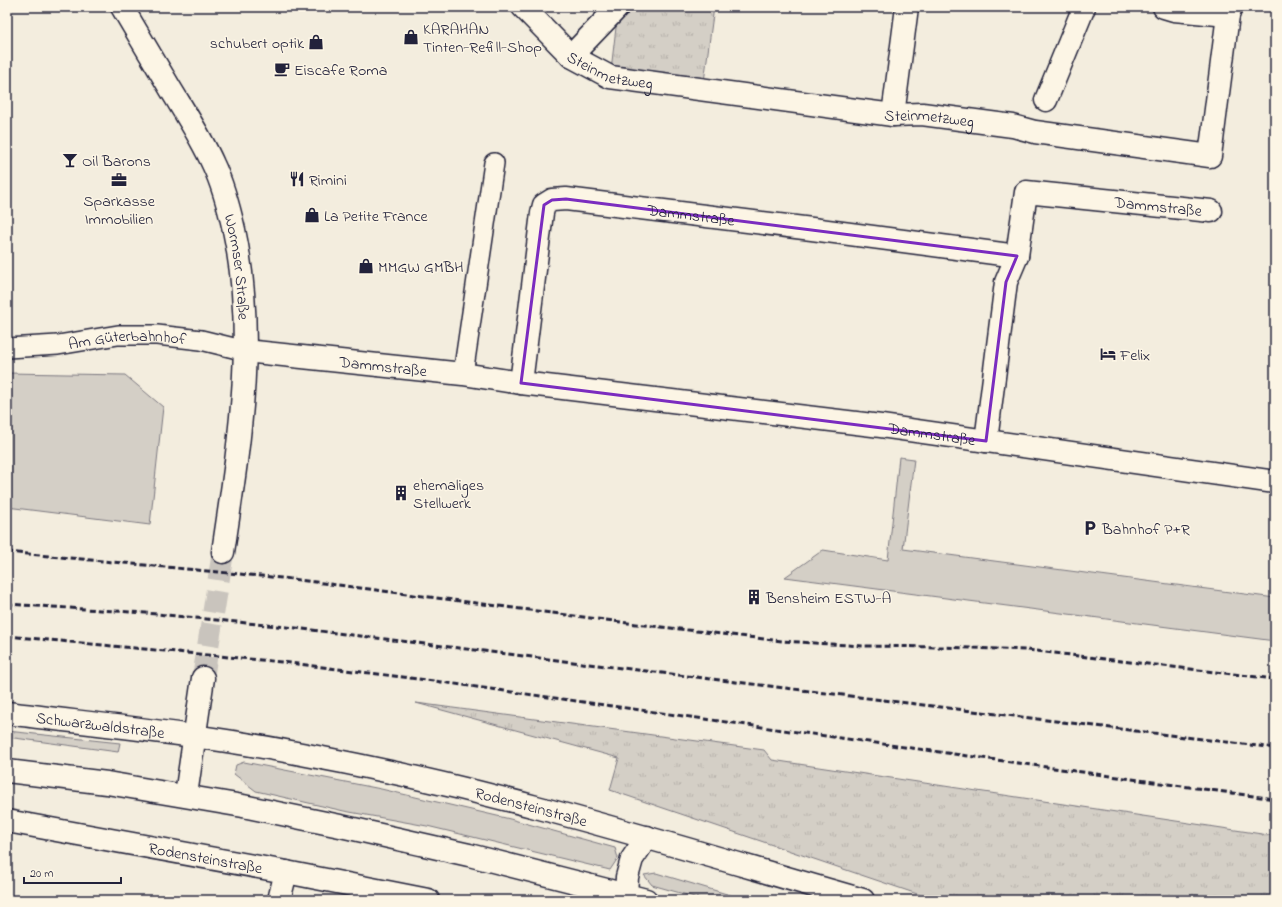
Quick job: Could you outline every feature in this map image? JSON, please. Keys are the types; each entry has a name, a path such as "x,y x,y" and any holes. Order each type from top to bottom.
{"street":[{"name":"Wormser Straße","path":"122,7 196,130 214,165 229,210 238,249 244,294 246,351 239,449 223,552"},
{"name":"Steinmetzweg","path":"523,7 571,56 610,77 893,115 922,114 1013,126 1035,132 1210,156 1229,11"},
{"path":"571,56 618,7"},
{"path":"893,115 907,7"},
{"path":"1046,100 1084,7"},
{"path":"1164,7 1174,10 1229,11"},
{"name":"Dammstraße","path":"986,441 1006,282 1017,256 1026,192 1211,212"},
{"name":"Dammstraße","path":"521,383 542,213 544,205 552,200 566,199 1017,256"},
{"name":"Dammstraße","path":"246,351 463,374 521,383 881,426 1275,482"},
{"path":"186,796 193,736 203,678"},
{"name":"Schwarzwaldstraße","path":"7,713 193,736"},
{"name":"Rodensteinstraße","path":"193,736 292,752 536,807 863,900"},
{"path":"7,771 107,783 186,796 353,829 469,855 636,897"},
{"name":"Rodensteinstraße","path":"7,821 286,872 428,900"},
{"path":"636,897 627,877 632,859 647,838"},
{"path":"279,900 286,872"}],"lane":[{"path":"463,374 494,163"},
{"name":"Am Güterbahnhof","path":"7,348 58,345 118,335 157,335 201,340 246,351"}],"highlighted area":[{"path":"566,199 1017,256 1006,282 986,441 521,383 544,205 552,200"}],"green space":[{"path":"630,7 714,7 704,82 611,70 617,19"},
{"path":"7,373 125,375 163,407 150,525 7,507"},
{"path":"899,457 914,459 903,549 1275,598 1275,641 785,577 823,550 888,560"},
{"path":"416,703 764,750 772,760 1275,836 1275,900 935,900 610,790 619,758"},
{"path":"7,731 120,743 118,752 7,737"},
{"path":"244,762 381,789 510,819 615,848 618,858 610,870 427,826 344,811 256,791 234,774 236,765"},
{"path":"656,873 747,900 705,900 652,885 644,875"}],"tunnel":[{"path":"203,678 223,552"}],"railway":[{"path":"7,552 292,579 636,624 782,641 863,646 1028,650 1275,679"},
{"path":"7,604 146,613 287,627 1275,748"},
{"path":"7,636 282,662 434,681 1275,799"}],"place":[{"name":"KARAHAN Tinten-Refill-Shop","path":"411,37"},
{"name":"schubert optik","path":"316,42"},
{"name":"Eiscafe Roma","path":"282,69"},
{"name":"Oil Barons","path":"70,160"},
{"name":"Rimini","path":"297,179"},
{"name":"Sparkasse Immobilien","path":"119,180"},
{"name":"La Petite France","path":"312,215"},
{"name":"MMGW GMBH","path":"366,266"},
{"name":"Felix","path":"1108,354"},
{"name":"ehemaliges Stellwerk","path":"401,493"},
{"name":"Bahnhof P+R","path":"1090,528"},
{"name":"Bensheim ESTW-A","path":"754,597"}]}
